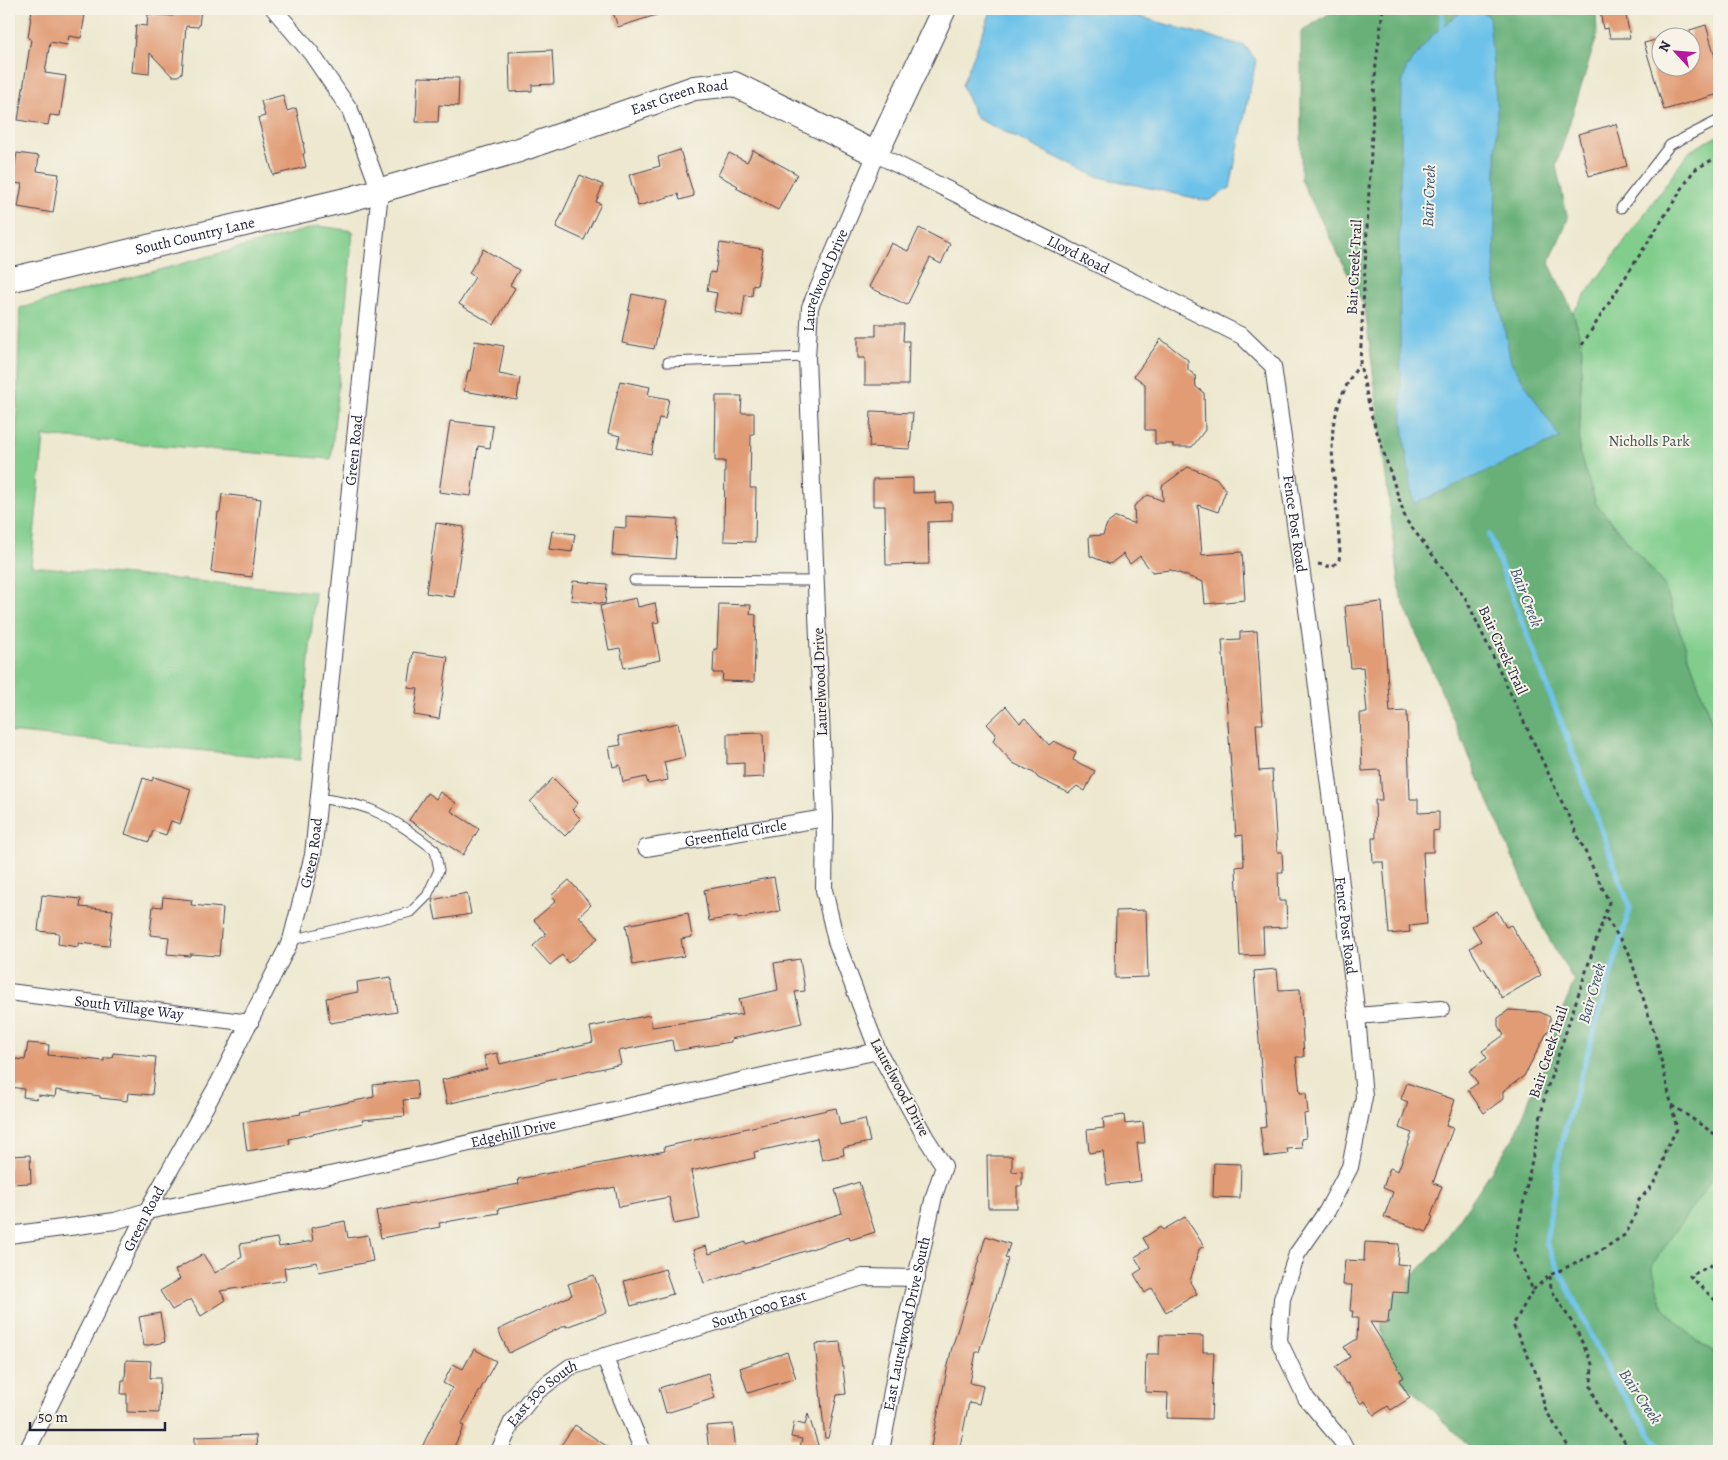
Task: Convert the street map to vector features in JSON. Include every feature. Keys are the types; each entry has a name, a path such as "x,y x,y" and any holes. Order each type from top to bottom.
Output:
{"street":[{"path":"274,9 311,52 350,110 380,191"},
{"path":"876,154 944,9"},
{"name":"East Green Road","path":"380,191 519,150 694,88 734,84 876,154"},
{"name":"Laurelwood Drive","path":"876,154 810,307 807,357 825,818 824,890 836,941 878,1051 926,1138 944,1166 934,1196"},
{"name":"Lloyd Road","path":"876,154 1242,336 1273,366"},
{"name":"South Country Lane","path":"9,280 380,191"},
{"name":"Green Road","path":"27,1451 147,1211 179,1156 250,1023 291,940 313,855 380,191"},
{"name":"Fence Post Road","path":"1273,366 1311,638 1357,1016 1364,1097 1350,1167 1327,1211 1297,1254 1282,1299 1279,1341 1306,1398 1341,1440 1347,1451"},
{"name":"Greenfield Circle","path":"646,848 825,818"},
{"name":"South Village Way","path":"9,992 250,1023"},
{"path":"1357,1016 1442,1009"},
{"name":"Edgehill Drive","path":"9,1235 115,1222 147,1211 308,1180 878,1051"},
{"name":"East Laurelwood Drive South","path":"881,1451 897,1364 934,1196"},
{"name":"South 1000 East","path":"604,1356 863,1277 917,1278"},
{"path":"604,1356 643,1451"},
{"name":"East 300 South","path":"499,1451 512,1422 536,1392 570,1367 604,1356"}],"lane":[{"path":"1621,208 1670,145 1719,120"},
{"path":"668,362 807,357"},
{"path":"634,580 816,581"},
{"path":"291,940 375,922 411,912 427,896 438,870 435,850 408,829 371,810 318,798"}],"path":[{"name":"Bair Creek Trail","path":"1383,9 1373,105 1360,364 1371,414 1406,520 1466,599 1609,902 1545,1095 1514,1250 1533,1290"},
{"path":"1582,345 1694,170 1719,156"},
{"path":"1316,564 1332,566 1339,560 1332,450 1333,425 1340,400 1349,380 1360,364"},
{"path":"1571,1451 1545,1408 1537,1376 1513,1325 1533,1290 1550,1275 1614,1243 1626,1234 1634,1218 1639,1200 1652,1186 1662,1167 1665,1151 1677,1129 1657,1042 1629,953 1604,916"},
{"path":"1672,1105 1719,1137"},
{"path":"1719,1261 1690,1276 1719,1304"},
{"path":"1550,1275 1551,1290 1576,1329 1592,1364 1591,1387 1600,1411 1619,1433 1630,1451"}],"green space":[{"path":"1336,9 1596,9 1597,36 1556,166 1568,219 1549,263 1573,312 1582,345 1579,452 1596,504 1664,585 1719,744 1719,1169 1652,1265 1663,1307 1694,1339 1719,1355 1719,1451 1473,1451 1387,1365 1379,1311 1440,1248 1516,1134 1574,981 1544,930 1401,598 1365,308 1301,180 1301,32"},
{"name":"Nicholls Park","path":"1719,135 1719,744 1664,585 1596,504 1579,452 1582,345 1573,312 1690,151"},
{"path":"319,226 353,231 331,459 44,436 31,566 315,592 300,760 9,732 9,465 16,447 20,308"},
{"path":"1719,1169 1719,1355 1694,1339 1663,1307 1651,1265"}],"water":[{"path":"992,9 1119,9 1133,15 1245,46 1256,60 1230,188 1208,201 1095,176 976,118 962,85"},
{"path":"1465,9 1476,9 1489,16 1497,112 1494,278 1511,362 1560,438 1414,504 1401,406 1399,241 1402,85 1406,69 1432,35"}],"building":[{"path":"32,9 86,9 81,38 69,36 67,45 50,42 45,73 66,76 60,116 50,115 48,125 18,120 31,39 28,38"},
{"path":"174,9 201,9 199,26 186,26 182,73 178,76 172,76 150,53 149,74 132,72 136,25 147,26 148,14 173,16"},
{"path":"612,9 666,9 666,12 618,27"},
{"path":"1600,9 1625,9 1630,38 1610,38 1608,28 1603,29"},
{"path":"1706,25 1719,71 1719,94 1664,110 1654,78 1700,78 1700,28 1696,28"},
{"path":"1650,42 1650,63 1644,43"},
{"path":"552,50 554,84 532,85 532,91 510,92 509,52"},
{"path":"418,77 459,78 458,106 439,105 438,122 416,122"},
{"path":"283,95 287,111 296,108 304,144 305,153 303,154 306,167 273,175 258,118 265,116 261,101"},
{"path":"1616,124 1627,166 1589,176 1578,134"},
{"path":"680,150 694,196 680,200 678,194 638,206 629,175 660,166 658,157"},
{"path":"753,150 797,174 778,210 736,188 738,186 718,175 729,153 747,162"},
{"path":"17,153 39,156 37,171 59,174 53,213 18,207 22,184 12,183"},
{"path":"580,175 603,185 596,202 601,204 584,240 556,227"},
{"path":"919,228 950,244 941,264 930,258 907,305 869,287 891,243 908,251"},
{"path":"720,243 763,249 757,286 753,285 752,296 745,295 742,316 714,311 717,293 707,291 710,272 715,273"},
{"path":"483,249 519,270 510,285 515,288 494,325 459,304 475,277 469,273"},
{"path":"632,294 666,301 654,349 622,343"},
{"path":"876,324 904,324 903,341 909,341 908,385 865,385 865,358 858,358 858,336 876,336"},
{"path":"1161,339 1188,360 1188,370 1195,375 1196,387 1204,393 1205,430 1192,447 1173,447 1173,444 1155,444 1155,430 1145,430 1145,384 1134,376"},
{"path":"475,341 504,346 499,374 520,378 517,400 464,391 468,371 470,371"},
{"path":"620,381 650,387 648,395 669,399 665,419 659,418 651,454 617,447 620,436 608,433"},
{"path":"716,396 742,396 741,413 754,413 754,434 751,434 750,488 756,488 755,542 724,541 725,461 715,461"},
{"path":"871,411 913,413 910,449 869,447"},
{"path":"450,421 493,426 490,448 478,446 471,496 439,492"},
{"path":"1188,467 1216,478 1226,490 1218,512 1198,505 1202,555 1242,552 1245,600 1205,604 1203,582 1171,570 1152,572 1140,556 1130,564 1123,554 1110,564 1090,556 1089,536 1103,535 1107,524 1116,517 1135,524 1134,506 1148,495 1163,501 1162,486"},
{"path":"913,478 913,493 935,492 935,503 952,502 952,521 928,522 929,564 886,565 885,506 873,506 873,479"},
{"path":"222,494 261,499 252,577 211,572"},
{"path":"626,516 678,519 675,559 612,555 614,527 626,528"},
{"path":"436,523 464,527 454,597 426,593"},
{"path":"552,531 575,534 572,552 549,549"},
{"path":"573,581 607,584 605,604 571,600"},
{"path":"636,598 638,607 655,603 659,622 653,623 660,660 624,668 620,648 609,650 600,606"},
{"path":"1382,602 1390,712 1407,711 1410,799 1418,799 1418,813 1439,812 1439,830 1433,831 1433,852 1423,852 1427,924 1409,926 1410,932 1389,934 1383,862 1373,862 1372,838 1376,838 1375,800 1382,800 1380,770 1362,771 1360,713 1367,713 1363,667 1351,668 1345,606"},
{"path":"719,604 751,605 750,614 756,615 754,682 722,681 723,673 713,673 714,649 717,649"},
{"path":"1257,631 1263,724 1256,724 1259,771 1272,770 1277,852 1282,852 1283,872 1278,872 1279,901 1286,901 1287,927 1263,928 1264,955 1240,956 1236,867 1244,866 1243,835 1236,836 1222,640 1240,639 1240,632"},
{"path":"413,652 448,657 439,719 414,715 418,689 408,688"},
{"path":"1006,706 1020,723 1025,718 1049,745 1054,741 1076,752 1073,760 1095,771 1085,791 1077,786 1069,793 1013,763 993,741 996,734 987,724"},
{"path":"678,723 685,757 664,762 668,780 648,784 646,777 623,782 620,765 613,767 609,747 621,745 619,736"},
{"path":"763,733 764,777 744,778 744,763 727,764 727,734"},
{"path":"154,777 191,789 180,824 171,821 166,835 153,831 149,842 125,834 143,778 152,781"},
{"path":"553,778 578,803 572,810 581,819 565,836 530,802"},
{"path":"440,792 456,803 451,811 479,829 463,855 409,820 427,793 436,799"},
{"path":"774,877 780,911 738,919 737,916 709,921 704,890"},
{"path":"569,880 591,905 579,916 598,938 568,963 562,955 550,965 533,946 546,934 534,920 556,901 551,896"},
{"path":"467,893 471,914 436,920 432,900"},
{"path":"42,895 81,899 80,907 113,910 109,946 78,943 78,947 58,944 59,933 38,931"},
{"path":"163,897 192,900 191,905 223,908 219,956 167,954 169,937 150,935 153,906 162,907"},
{"path":"1146,910 1148,977 1115,978 1116,911"},
{"path":"1497,911 1506,927 1511,925 1541,975 1502,998 1470,948 1481,941 1472,926"},
{"path":"688,913 692,937 681,939 684,956 633,965 626,925"},
{"path":"800,959 805,991 795,992 802,1023 731,1039 731,1042 674,1051 672,1040 618,1051 621,1064 447,1104 442,1080 487,1069 484,1056 497,1053 500,1064 593,1042 590,1027 650,1015 652,1027 743,1014 739,999 778,990 774,963"},
{"path":"1277,969 1279,990 1300,989 1304,1057 1296,1057 1300,1093 1306,1093 1308,1113 1304,1114 1306,1138 1301,1139 1302,1148 1287,1149 1288,1154 1264,1157 1260,1128 1266,1127 1254,971"},
{"path":"391,977 397,1012 330,1023 326,998 358,992 357,982"},
{"path":"1509,1010 1540,1012 1550,1017 1550,1027 1524,1076 1503,1091 1503,1099 1484,1113 1468,1090 1478,1083 1469,1071 1487,1058 1482,1051 1504,1035 1498,1026 1498,1018"},
{"path":"28,1043 49,1045 48,1055 104,1061 104,1058 112,1058 113,1053 156,1057 152,1095 128,1093 127,1101 56,1090 55,1097 38,1095 37,1099 23,1097 24,1089 11,1087 15,1059 25,1060"},
{"path":"416,1080 418,1099 403,1100 405,1116 362,1120 363,1123 289,1139 290,1144 247,1151 243,1123 301,1114 300,1112 374,1097 373,1085"},
{"path":"1407,1083 1455,1100 1446,1126 1453,1128 1433,1183 1442,1186 1427,1232 1384,1217 1393,1192 1383,1188 1390,1168 1398,1171 1412,1133 1399,1128 1408,1102 1401,1099"},
{"path":"836,1108 840,1125 865,1119 870,1142 843,1148 844,1155 822,1160 817,1138 754,1152 755,1158 691,1171 700,1219 674,1224 669,1197 619,1207 615,1187 498,1209 499,1213 439,1223 440,1227 381,1238 376,1211 519,1184 518,1179 665,1151 664,1147"},
{"path":"1124,1115 1125,1124 1143,1122 1145,1143 1137,1143 1141,1181 1107,1185 1103,1151 1089,1153 1087,1130 1104,1128 1103,1118"},
{"path":"30,1155 31,1183 9,1184 9,1156"},
{"path":"987,1156 1012,1156 1012,1172 1022,1171 1022,1186 1017,1186 1017,1208 988,1208"},
{"path":"1214,1163 1241,1164 1240,1198 1213,1197"},
{"path":"859,1182 875,1232 850,1240 849,1237 704,1283 693,1250 706,1246 709,1254 842,1213 835,1190"},
{"path":"1185,1217 1204,1246 1199,1249 1190,1282 1197,1294 1166,1312 1152,1288 1145,1293 1134,1274 1142,1269 1135,1257 1149,1248 1143,1238 1161,1227 1163,1230"},
{"path":"345,1221 348,1238 368,1235 373,1261 319,1272 317,1262 284,1268 286,1280 220,1291 226,1300 201,1316 191,1299 172,1310 160,1291 180,1279 175,1270 203,1254 215,1273 242,1257 240,1244 277,1238 279,1247 313,1241 311,1228"},
{"path":"986,1236 1010,1244 1005,1258 1008,1259 979,1352 976,1352 970,1383 983,1386 979,1404 969,1402 959,1451 930,1451 951,1351"},
{"path":"1365,1242 1399,1244 1397,1264 1410,1265 1408,1293 1393,1292 1388,1323 1370,1322 1404,1377 1399,1380 1410,1398 1391,1410 1388,1406 1374,1415 1365,1401 1361,1404 1335,1367 1350,1357 1344,1347 1357,1339 1358,1317 1352,1317 1353,1311 1350,1311 1352,1285 1343,1285 1345,1260 1364,1261"},
{"path":"665,1269 673,1294 631,1306 624,1281"},
{"path":"594,1275 607,1312 566,1327 566,1325 509,1353 498,1330 572,1295 568,1284"},
{"path":"160,1313 165,1342 144,1346 139,1317"},
{"path":"1160,1335 1203,1336 1203,1352 1214,1352 1211,1419 1167,1418 1168,1393 1145,1392 1146,1354 1159,1354"},
{"path":"840,1342 846,1394 837,1395 828,1438 825,1438 815,1344"},
{"path":"474,1349 496,1361 461,1425 464,1426 452,1451 420,1451 452,1388 443,1383 453,1364 463,1369"},
{"path":"787,1352 796,1378 748,1393 740,1368"},
{"path":"126,1360 151,1361 150,1378 160,1378 159,1413 127,1412 127,1394 121,1394 122,1380 125,1380"},
{"path":"708,1373 715,1398 666,1413 659,1388"},
{"path":"808,1414 820,1451 799,1451 802,1439 791,1437 794,1422 805,1425"},
{"path":"733,1424 736,1451 709,1451 706,1426"},
{"path":"575,1425 614,1451 557,1451"},
{"path":"256,1435 257,1451 195,1451 195,1437"}],"waterway":[{"name":"Bair Creek","path":"1442,9 1442,34"},
{"name":"Bair Creek","path":"1489,535 1630,908 1561,1144 1546,1243 1611,1376 1662,1451"}]}
